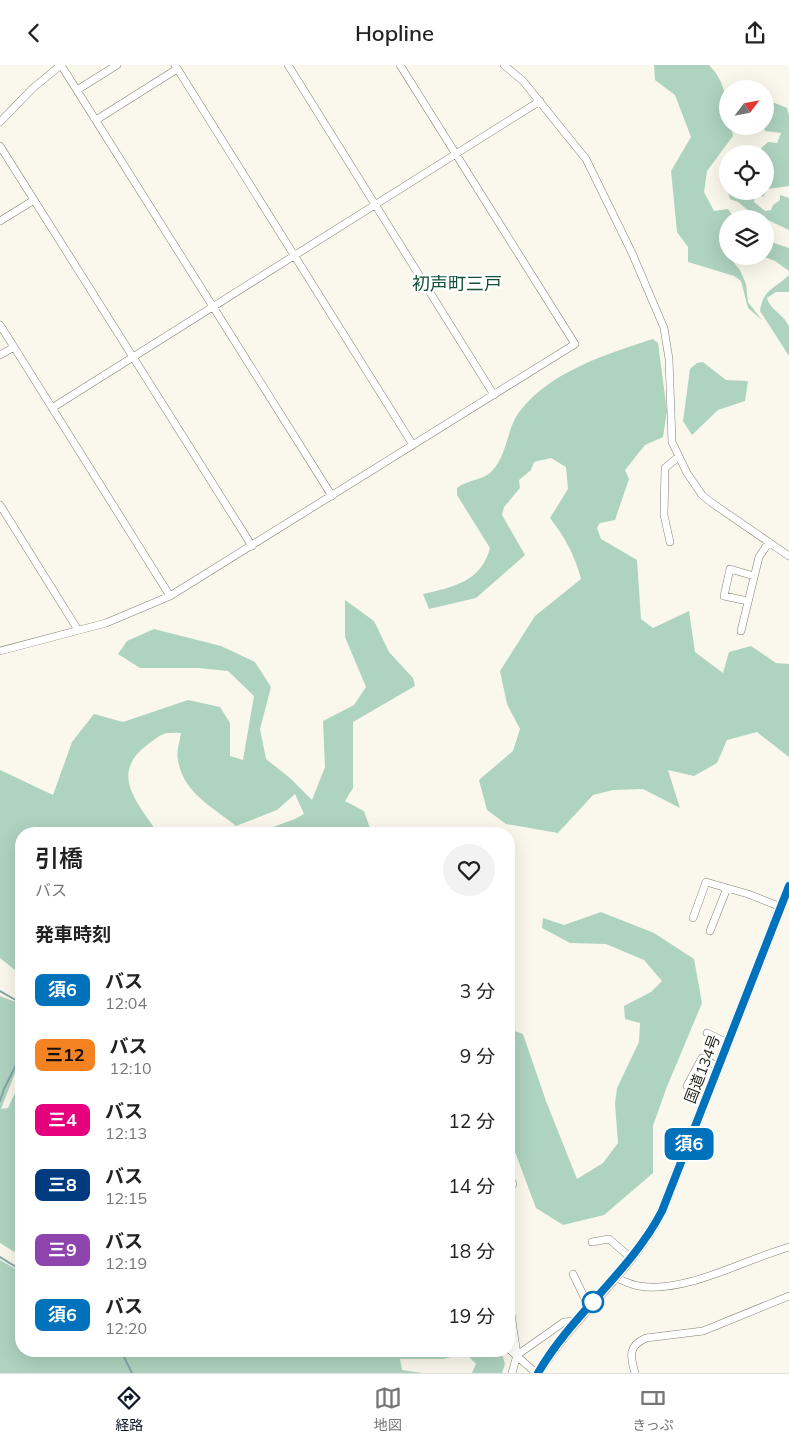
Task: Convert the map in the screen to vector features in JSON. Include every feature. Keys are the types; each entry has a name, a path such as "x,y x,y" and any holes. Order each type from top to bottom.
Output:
{"highway":[{"name":"国道134号","path":"537,1373 588,1307 647,1237 662,1211 789,886"}],"street":[{"path":"0,122 33,88 61,65 332,496"},
{"path":"77,90 117,65"},
{"path":"288,65 494,395"},
{"path":"0,651 136,612 170,596 575,344 400,65"},
{"path":"504,65 523,81 586,159 659,313 669,359 670,427 672,442 678,457 702,495 789,556"},
{"path":"96,120 176,67 414,445"},
{"path":"52,407 540,101"},
{"path":"0,146 252,546"},
{"path":"0,221 34,200"},
{"path":"0,325 170,596"},
{"path":"0,355 14,347"},
{"path":"670,541 664,515 665,468 678,457"},
{"path":"0,505 78,630"},
{"path":"741,631 759,557 769,542"},
{"path":"748,601 724,596 730,569 754,576"},
{"path":"693,918 706,882 781,907"},
{"path":"710,931 727,888"},
{"path":"708,1033 728,1043"},
{"path":"687,1086 702,1059 719,1067"},
{"path":"592,1242 609,1239 630,1257"},
{"path":"614,1277 638,1286 654,1288 704,1277 789,1247"},
{"path":"573,1274 588,1307"},
{"path":"635,1373 630,1356 631,1349 639,1341 646,1338 703,1331 789,1296"},
{"path":"506,1373 516,1357 564,1322 577,1321"},
{"path":"512,1373 516,1357 515,1349"},
{"path":"516,1357 537,1373"}],"green space":[{"path":"654,65 709,65 719,78 719,135 733,136 726,145 719,145 719,155 707,171 704,192 714,211 719,210 719,265 736,265 740,270 746,284 748,302 762,320 748,308 741,281 734,276 688,262 688,247 677,232 671,171 691,137 675,95 655,80"},
{"path":"774,103 787,108 789,116 789,186 774,188 774,145 765,145 768,142 777,143 781,133 774,132"},
{"path":"780,195 789,198 789,230 774,223 774,210 771,210 773,205 780,200"},
{"path":"733,200 754,200 754,202 764,210 748,210"},
{"path":"774,243 789,248 789,271 775,261"},
{"path":"789,275 789,292 776,292 767,298 771,306 789,327 789,356 760,311 764,298 770,290"},
{"path":"653,339 658,343 667,411 663,437 645,445 625,470 629,479 615,520 600,523 597,528 601,539 637,560 641,619 653,628 689,611 695,652 723,673 729,652 751,646 776,663 789,664 789,757 757,732 727,740 717,763 694,776 668,770 680,808 643,789 613,790 593,795 558,833 506,824 487,810 479,780 513,751 520,729 507,704 500,671 535,616 581,579 569,547 550,518 568,489 566,467 551,458 534,462 531,470 519,480 520,488 504,507 502,515 525,555 476,598 429,609 423,594 445,589 473,576 486,559 490,548 457,495 457,488 465,483 488,475 497,465 515,418 520,411 547,385 564,375 599,358"},
{"path":"703,362 726,380 748,381 745,401 718,410 692,435 683,421 690,369 697,363"},
{"path":"345,600 374,621 389,652 413,678 415,686 353,722 353,788 345,801 364,811 370,827 273,827 304,814 295,794 277,810 236,826 200,798 186,782 181,772 178,757 181,733 162,735 135,756 128,778 136,800 153,827 15,827 15,970 0,958 0,770 53,795 72,742 94,714 123,722 188,700 220,707 230,723 230,756 243,760 254,696 228,671 198,668 140,668 118,654 127,641 154,629 221,646 255,662 271,687 260,729 266,759 290,778 312,800 325,767 323,721 354,705 366,687 345,637"},
{"path":"601,912 654,933 694,959 702,1003 666,1089 653,1126 653,1173 604,1215 563,1225 536,1208 515,1152 515,1031 523,1034 546,1101 577,1179 603,1163 618,1143 615,1104 617,1088 639,1042 640,1023 625,1019 624,1006 651,992 662,981 644,960 606,944 570,943 542,928 543,918 564,925"},
{"path":"0,996 15,1002 15,1073 1,1109 8,1108 15,1093 15,1252 0,1243"},
{"path":"0,1260 15,1269 15,1357 452,1357 443,1359 400,1359 402,1370 422,1373 0,1373"},
{"path":"469,1357 503,1357 505,1364 502,1373 472,1373 476,1364"}],"waterway":[{"path":"0,991 15,1000"},
{"path":"0,1101 15,1067"},
{"path":"0,1257 15,1266"},
{"path":"124,1357 132,1373"}],"bus line":[{"name":"須6","path":"538,1373 588,1307 655,1225 789,886"}],"district":[{"name":"初声町三戸","path":"457,283"}]}
